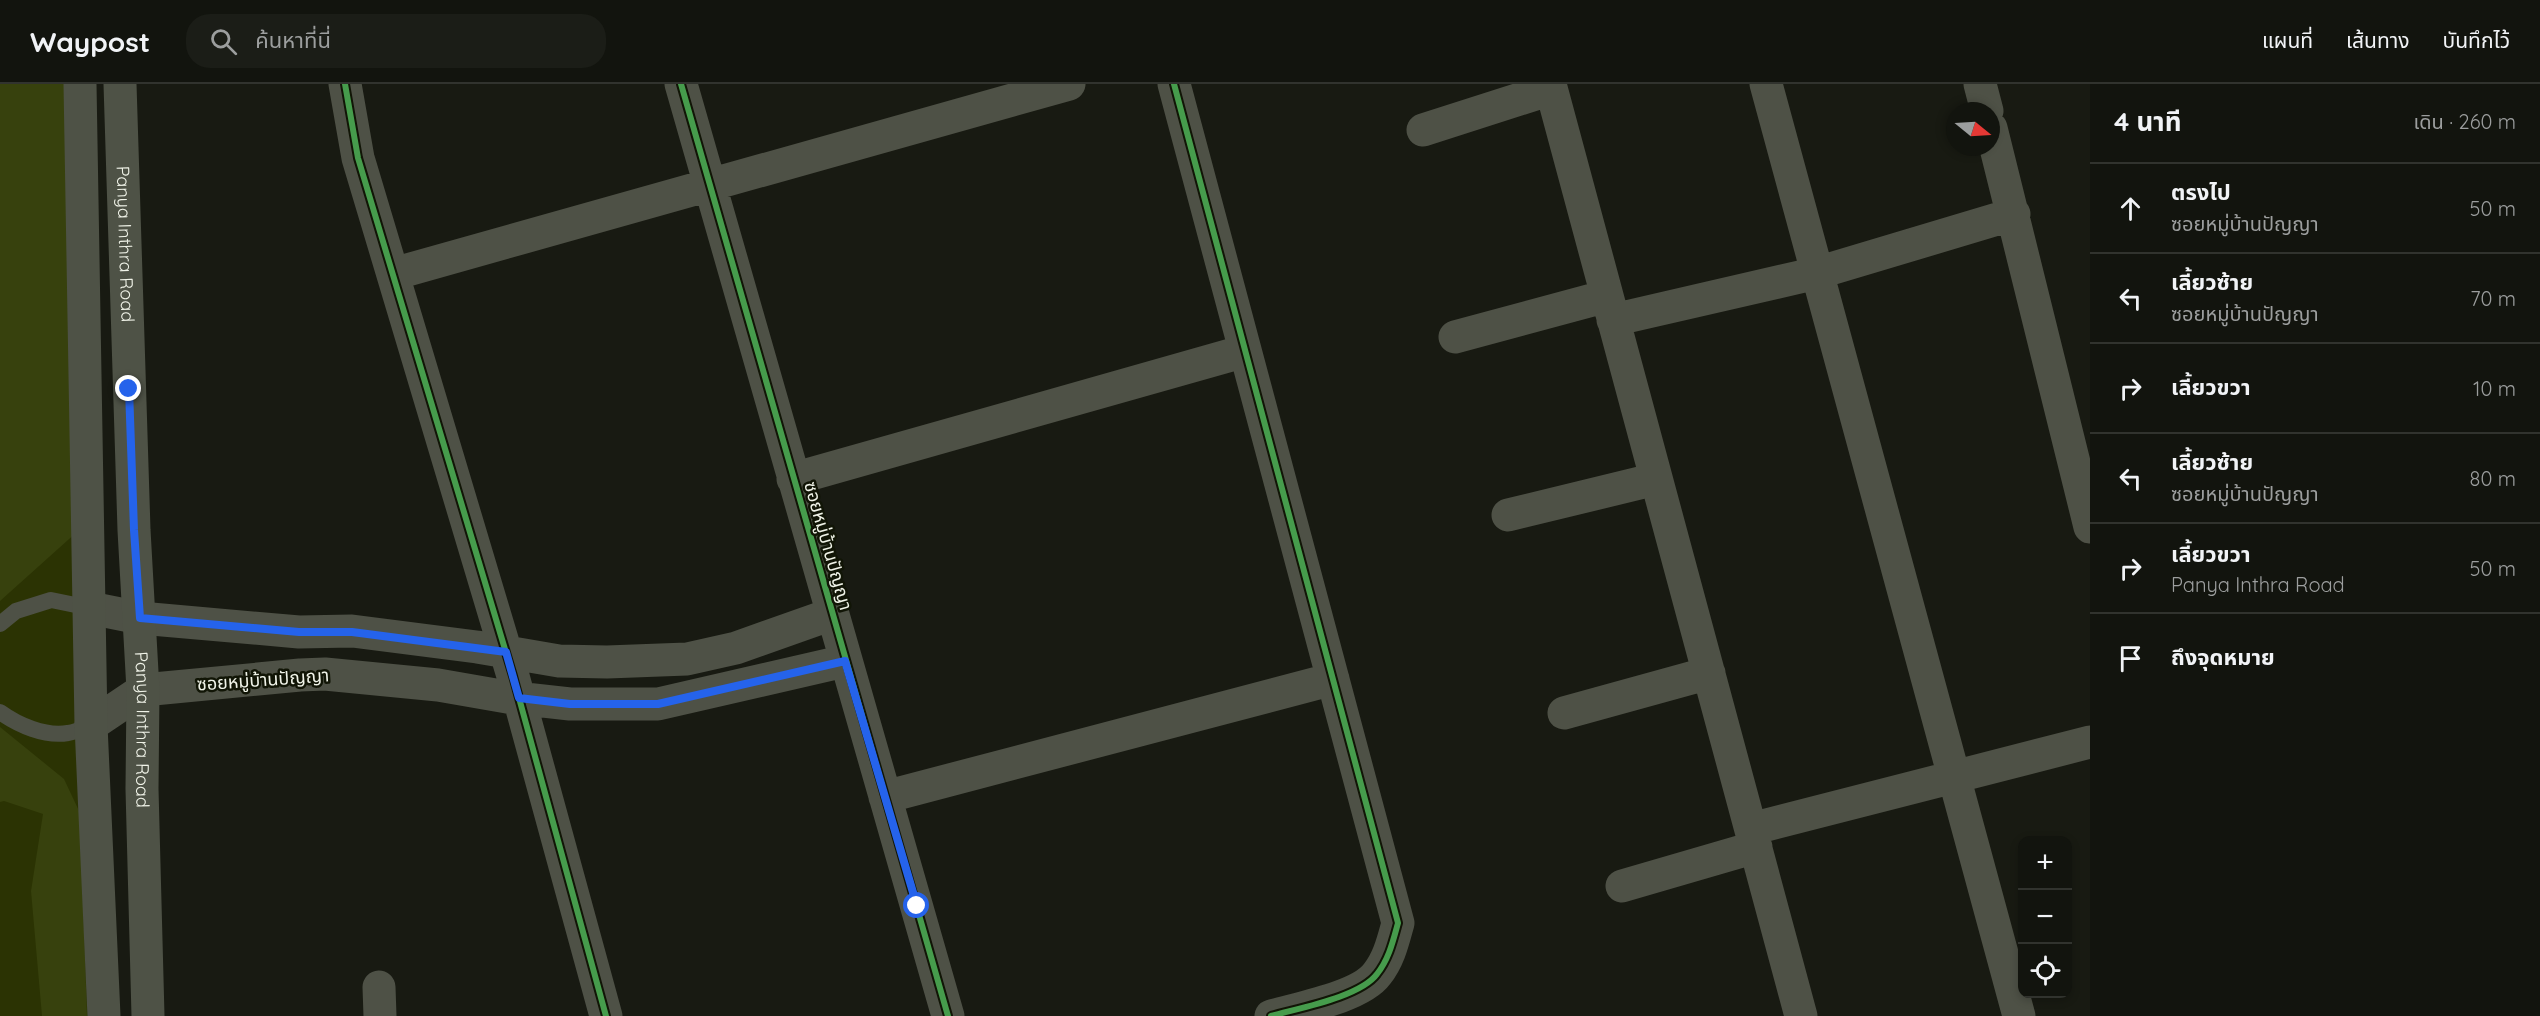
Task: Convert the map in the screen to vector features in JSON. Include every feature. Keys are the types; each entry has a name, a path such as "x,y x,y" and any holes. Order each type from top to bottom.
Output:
{"main road":[{"path":"80,84 91,725 104,1016"},
{"name":"Panya Inthra Road","path":"120,84 133,518 143,690 142,789 148,1016"}],"street":[{"path":"345,84 358,158 506,652 606,1016"},
{"name":"ซอยหมู่บ้านปัญญา","path":"681,84 948,1016"},
{"path":"393,274 1069,84"},
{"path":"1174,84 1398,923 1391,950 1376,976 1346,995 1281,1015"},
{"path":"1766,84 2019,1016"},
{"path":"1980,84 1985,102"},
{"path":"1423,130 1550,86 1801,1016"},
{"path":"1998,156 2090,527"},
{"path":"1455,337 1817,273 2014,214"},
{"path":"793,479 1245,351"},
{"path":"1508,514 1656,479"},
{"name":"ซอยหมู่บ้านปัญญา","path":"90,608 140,618 299,632 352,632 560,661 607,662 687,659 736,648 832,614"},
{"name":"ซอยหมู่บ้านปัญญา","path":"143,690 325,674 438,685 570,704 658,704 845,661"},
{"path":"1564,713 1709,673"},
{"path":"885,797 1333,679"},
{"path":"91,725 143,690"},
{"path":"1622,886 1753,838 1954,776 2090,742"}],"lane":[{"path":"0,624 16,611 51,600 90,608"},
{"path":"0,712 17,724 46,732 68,734 91,725"}],"green space":[{"path":"0,84 65,84 97,1016 0,1016"},
{"path":"0,84 65,84 78,531 0,601"},
{"path":"0,727 64,779 80,813 87,1016 42,1016 31,891 43,814 4,801 0,802"}],"cycle path":[{"path":"345,84 358,158 513,676 606,1016"},
{"path":"681,84 948,1016"},
{"path":"1174,84 1398,923 1385,962 1369,982 1328,1001 1271,1016"}],"route":[{"path":"129,389 140,618 299,632 352,632 506,652 519,698 570,704 658,704 845,661 917,906"}]}
